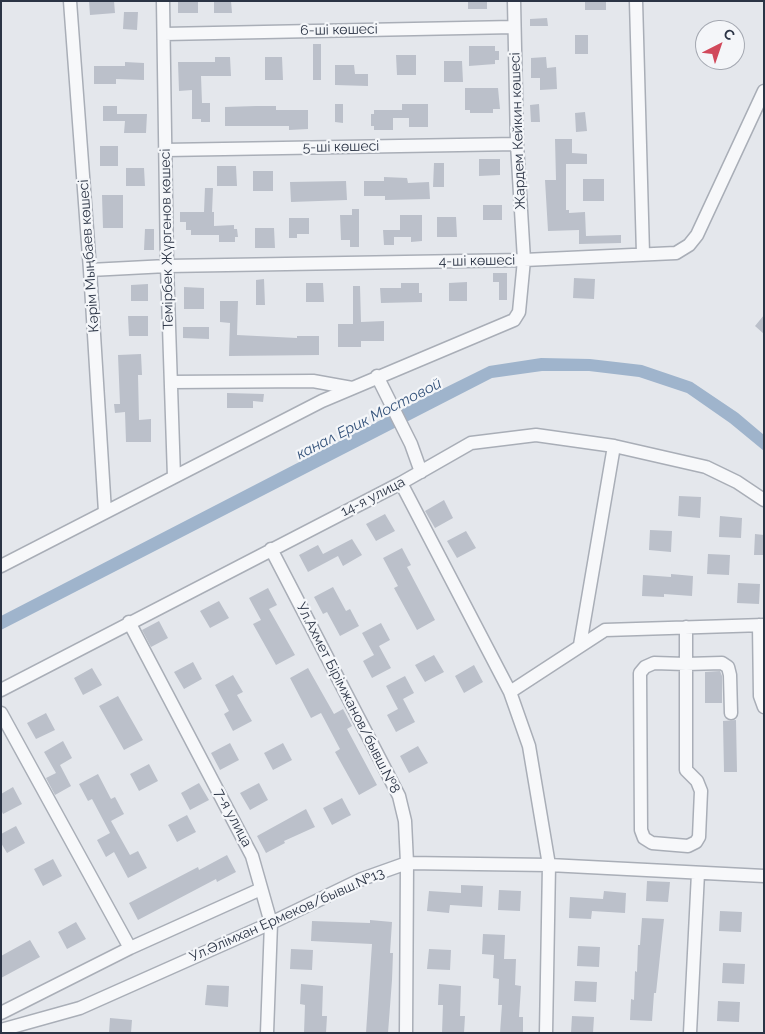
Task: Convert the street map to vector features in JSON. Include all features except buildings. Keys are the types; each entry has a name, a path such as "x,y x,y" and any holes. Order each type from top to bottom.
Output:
{"street":[{"name":"Кәрім Мыңбаев көшесі","path":"70,1 90,270 105,512"},
{"name":"Темірбек Жүргенов көшесі","path":"163,1 167,266 174,477"},
{"name":"Жардем Кейкин көшесі","path":"377,376 514,320 519,312 524,260 517,144 514,1"},
{"path":"636,1 643,254"},
{"name":"6-ші көшесі","path":"164,34 514,27"},
{"name":"4-ші көшесі","path":"90,270 167,266 524,260 676,253 689,245 697,236 764,91"},
{"name":"5-ші көшесі","path":"165,150 517,144"},
{"path":"1,566 322,401 377,376 411,444 421,472"},
{"path":"171,382 314,381 352,388"},
{"path":"314,381 322,401"},
{"name":"14-я улица","path":"1,690 129,622 401,483 471,443 536,434 614,446 706,467 738,482 764,500"},
{"path":"580,645 614,446"},
{"path":"401,483 510,692 529,746 549,865 546,1033"},
{"name":"Ул.Ахмет Бірімжанов/бывш.№8","path":"271,549 400,796 405,821 407,863 406,1033"},
{"name":"7-я улица","path":"129,622 252,856 271,922 267,1033"},
{"path":"510,692 605,630 761,625 760,696 764,707"},
{"path":"686,627 686,664 686,770 697,781 700,791 699,837 696,842 688,846 652,843 644,838 641,830 640,673 645,667 654,663 686,664 722,663 728,668 730,675 731,713"},
{"path":"1,713 130,948"},
{"name":"Ул.Әлімхан Ермеков/бывш.№13","path":"1,1030 80,1008 362,879 407,863 549,865 764,876"},
{"path":"690,1033 698,873"},
{"path":"1,1013 130,948 261,889"}],"water":[{"name":"канал Ерик Мостовой","path":"541,358 590,359 642,365 692,382 738,413 764,435 764,451 730,423 687,393 639,377 589,371 542,371 492,378 1,630 1,616 400,410 489,366"}]}
